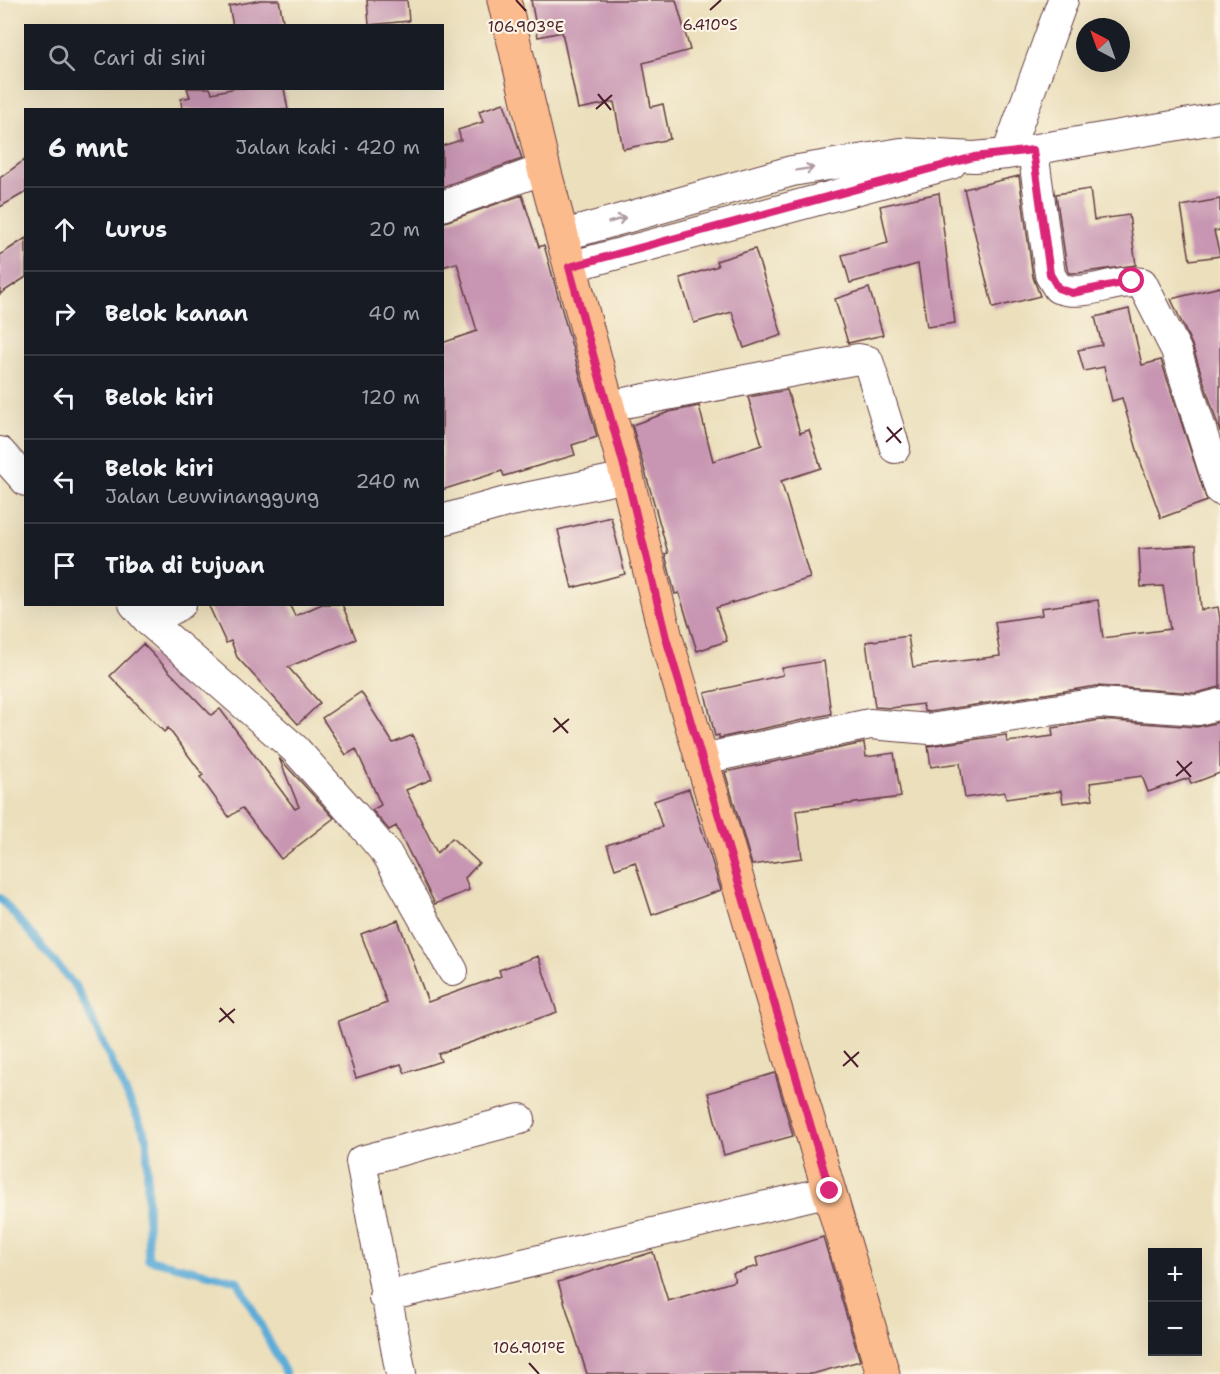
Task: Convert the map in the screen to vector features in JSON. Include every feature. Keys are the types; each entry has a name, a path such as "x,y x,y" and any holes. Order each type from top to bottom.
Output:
{"main road":[{"path":"504,0 561,236 627,477 666,638 883,1374"}],"street":[{"path":"1063,0 1020,152 1050,274 1058,288 1072,293 1132,281 1142,282 1176,350 1220,490"},
{"path":"569,267 974,157 1020,152 1220,118"},
{"path":"561,236 792,171 901,153 974,157"},
{"path":"444,205 544,169"},
{"path":"608,406 858,359 868,361 895,448"},
{"path":"0,452 24,480"},
{"path":"444,519 506,502 627,477"},
{"path":"142,613 172,606"},
{"path":"142,613 296,749 354,815 387,854 453,971"},
{"path":"702,759 870,724 930,729 1099,703 1198,710 1220,704"},
{"path":"400,1374 384,1297 361,1161 520,1119"},
{"path":"384,1297 830,1191"}],"building":[{"path":"261,0 279,0 284,24 233,24 229,6"},
{"path":"367,0 407,0 409,21 369,24"},
{"path":"531,0 676,0 690,50 643,63 651,107 663,104 670,139 623,149 614,102 578,109 562,32 538,37"},
{"path":"188,90 211,90 212,93 226,90 284,90 288,108 182,108 181,99 190,97"},
{"path":"504,103 522,159 444,186 444,145 461,140 458,130 483,122 479,111"},
{"path":"24,160 24,193 0,207 0,178"},
{"path":"1019,176 1033,277 1040,296 993,308 964,189"},
{"path":"1090,189 1094,220 1129,215 1136,265 1069,273 1056,194"},
{"path":"939,193 955,323 927,327 918,264 850,283 842,255 888,243 880,206"},
{"path":"522,195 539,247 544,245 597,437 572,445 575,455 504,476 502,471 444,489 444,342 477,331 457,263 444,266 444,222"},
{"path":"1220,199 1220,230 1214,231 1220,256 1190,260 1181,206"},
{"path":"24,239 24,278 0,294 0,255"},
{"path":"755,249 782,335 744,348 732,312 694,323 680,278 718,266 716,261"},
{"path":"1220,287 1220,432 1192,345 1171,299"},
{"path":"869,288 883,335 848,343 835,299"},
{"path":"1129,309 1142,365 1161,360 1207,501 1161,518 1140,460 1122,398 1112,401 1104,367 1084,371 1078,350 1102,345 1095,317"},
{"path":"787,390 800,433 809,430 821,468 781,481 810,578 716,608 727,641 697,651 679,593 675,594 665,554 668,553 632,425 669,412 699,406 713,461 762,445 748,397"},
{"path":"611,517 625,574 572,588 558,530"},
{"path":"1196,545 1201,610 1218,607 1220,687 1196,693 1097,686 929,712 924,711 923,704 891,708 875,707 866,642 908,636 913,667 1000,656 995,622 1042,615 1041,608 1098,600 1103,638 1170,629 1163,586 1141,587 1139,549"},
{"path":"209,606 290,606 295,616 318,606 343,606 356,639 288,667 320,703 298,724 237,657 231,641 226,643"},
{"path":"143,644 211,715 220,709 295,809 299,807 279,758 334,818 281,859 242,808 229,817 200,777 203,775 168,728 164,732 110,676"},
{"path":"824,661 831,714 719,738 719,735 715,736 705,693 783,675 782,668"},
{"path":"361,692 393,743 413,735 432,779 406,790 437,853 452,838 479,863 465,878 469,890 435,904 396,826 389,830 372,810 381,805 356,749 346,755 322,718"},
{"path":"1100,720 1197,727 1220,722 1220,773 1191,784 1189,778 1148,792 1142,776 1090,783 1093,799 1063,803 1061,791 1006,799 1005,792 965,798 960,763 931,767 928,746 1006,735 1007,742 1053,736 1052,728"},
{"path":"864,743 866,757 894,753 901,797 796,811 802,858 752,865 725,772"},
{"path":"689,789 721,890 652,915 635,862 615,869 607,845 662,827 654,801"},
{"path":"398,920 428,1002 501,976 499,970 538,956 557,1012 438,1054 441,1061 405,1073 401,1064 356,1078 338,1021 387,1003 361,934"},
{"path":"775,1073 793,1136 724,1155 708,1093"},
{"path":"823,1237 860,1361 812,1374 587,1374 558,1282 653,1252 668,1301 735,1281 733,1273 758,1266 756,1258"}],"waterway":[{"path":"0,898 77,988 147,1138 148,1259 238,1281 286,1374"}],"route":[{"path":"830,1191 666,638 627,477 569,267 974,157 1033,150 1041,194 1050,274 1058,288 1072,293 1132,281"}]}
